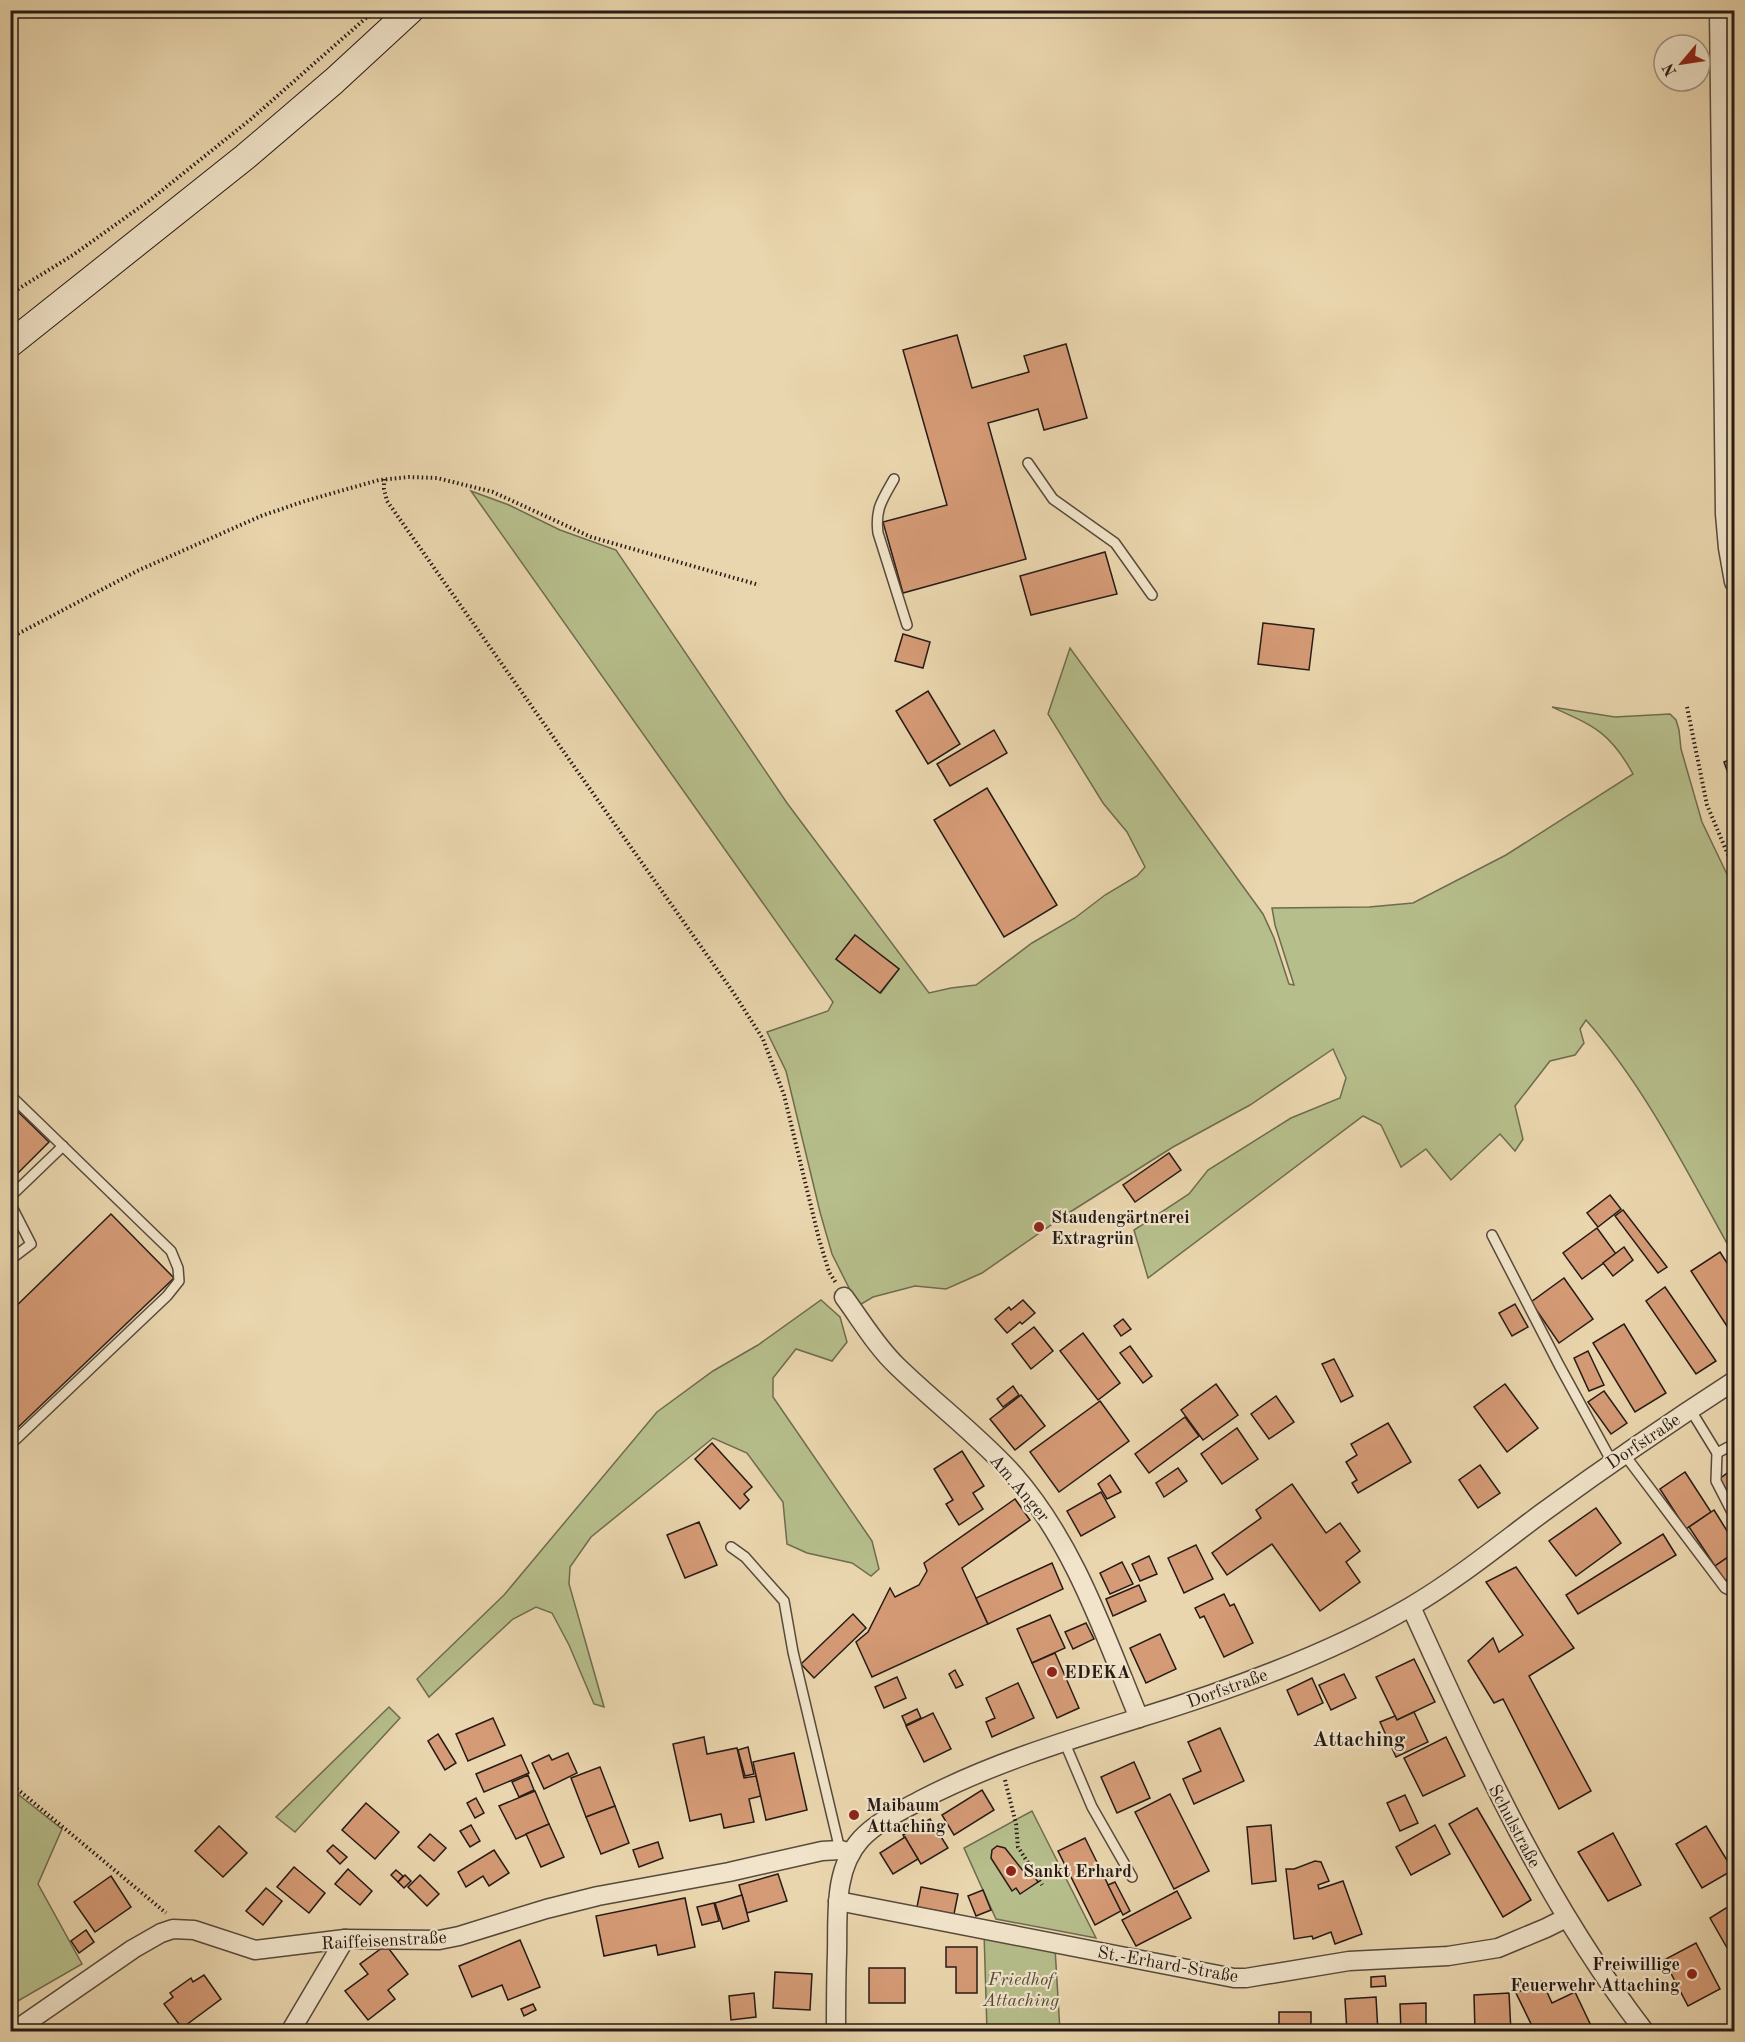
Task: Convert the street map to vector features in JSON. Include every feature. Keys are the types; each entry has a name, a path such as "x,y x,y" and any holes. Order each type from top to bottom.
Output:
{"main road":[{"path":"10,344 246,157 411,10"}],"street":[{"path":"1719,10 1725,514 1734,582"},
{"name":"Am Anger","path":"844,1297 882,1350 1008,1469 1047,1518 1079,1575 1139,1718"},
{"name":"Dorfstraße","path":"836,2031 838,1901 845,1851 884,1819 943,1789 1001,1765 1064,1741 1198,1699 1306,1658 1411,1606 1468,1568 1618,1458 1734,1381"},
{"name":"Schulstraße","path":"1411,1606 1488,1774 1566,1917 1645,2031"},
{"name":"Raiffeisenstraße","path":"13,2031 133,1949 160,1933 173,1929 185,1929 255,1950 345,1939 449,1938 570,1902 729,1872 822,1851 845,1851"},
{"name":"St.-Erhard-Straße","path":"838,1901 1234,1978 1349,1961 1448,1956 1498,1948 1566,1917"},
{"path":"290,2031 345,1939"}],"lane":[{"path":"1028,463 1053,499 1115,543 1152,595"},
{"path":"894,479 879,504 876,518 878,533 907,625"},
{"path":"10,1095 171,1251 178,1268 179,1281 167,1296 10,1445"},
{"path":"10,1197 63,1146"},
{"path":"10,1203 31,1244 10,1260"},
{"path":"1492,1235 1559,1365 1618,1458 1725,1588 1734,1590"},
{"path":"1690,1409 1717,1453 1716,1481 1734,1516"},
{"path":"1717,1453 1734,1444"},
{"path":"731,1547 746,1557 784,1601 793,1652 845,1851"},
{"path":"1064,1741 1092,1807 1132,1877"}],"path":[{"path":"10,294 73,255 150,200 258,112 375,10"},
{"path":"10,638 137,571 251,521 306,501 384,479 409,477 437,478 493,492 591,537 759,585"},
{"path":"384,479 387,501 733,992 763,1039 784,1095 829,1272 844,1297"},
{"path":"1687,707 1707,805 1734,869"},
{"path":"1001,1765 1016,1824 1018,1847 1042,1885"},
{"path":"10,1783 185,1929"}],"green space":[{"path":"471,491 509,505 560,530 616,550 787,803 929,993 976,985 1032,943 1075,918 1105,895 1137,876 1145,867 1127,832 1103,803 1048,714 1070,648 1263,914 1274,938 1289,984 1294,985 1272,908 1369,907 1413,903 1506,855 1633,774 1617,748 1600,732 1552,707 1615,717 1670,714 1676,720 1679,730 1681,749 1702,822 1734,889 1734,1256 1648,1104 1629,1075 1586,1020 1580,1029 1584,1043 1575,1055 1550,1061 1515,1106 1523,1139 1515,1151 1500,1134 1451,1180 1426,1149 1401,1167 1381,1125 1363,1116 1148,1278 1134,1230 1189,1194 1208,1170 1291,1118 1340,1098 1346,1078 1333,1049 1250,1105 1173,1147 1067,1214 982,1273 946,1289 915,1286 873,1297 858,1306 832,1254 786,1071 767,1032 828,1011 833,1002","holes":["855,935 899,969 881,993 836,959"]},
{"path":"821,1300 840,1317 847,1342 832,1361 796,1349 773,1378 773,1397 872,1541 879,1569 871,1576 852,1563 807,1553 787,1544 783,1502 747,1453 713,1438 591,1537 570,1567 569,1584 604,1707 594,1704 569,1645 552,1613 536,1607 513,1619 429,1697 417,1679 504,1595 657,1412 713,1371 758,1345"},
{"path":"389,1707 400,1718 295,1832 276,1817"},
{"path":"10,1788 62,1829 38,1884 82,1964 11,2005"},
{"name":"Friedhof Attaching","path":"1032,1811 1096,1938 996,1919 964,1848"},
{"name":"Friedhof Attaching","path":"984,1932 1055,1948 1060,2031 987,2031"}],"building":[{"path":"957,335 972,388 1029,372 1024,356 1066,344 1087,418 1044,430 1038,409 988,423 1026,559 903,593 883,522 947,505 903,350"},
{"path":"1105,552 1117,594 1031,615 1020,576"},
{"path":"1263,623 1314,629 1309,670 1258,664"},
{"path":"903,634 930,642 923,668 895,661"},
{"path":"928,691 960,744 928,764 896,711"},
{"path":"994,730 1007,753 950,786 937,764"},
{"path":"1734,758 1734,790 1724,762"},
{"path":"987,788 1057,905 1004,937 934,820"},
{"path":"855,935 899,969 880,993 836,959"},
{"path":"10,1104 49,1142 10,1181"},
{"path":"1169,1153 1181,1170 1135,1202 1123,1185"},
{"path":"1610,1195 1621,1209 1598,1227 1587,1213"},
{"path":"1623,1210 1667,1267 1658,1273 1615,1216"},
{"path":"111,1214 174,1278 10,1435 10,1312"},
{"path":"1597,1228 1616,1254 1582,1279 1563,1253"},
{"path":"1624,1247 1633,1260 1613,1276 1603,1263"},
{"path":"1720,1252 1734,1274 1734,1337 1691,1271"},
{"path":"1564,1278 1593,1319 1559,1343 1531,1302"},
{"path":"1665,1287 1716,1361 1696,1374 1646,1301"},
{"path":"1023,1300 1035,1313 1007,1333 995,1319 1009,1307 1011,1310"},
{"path":"1515,1304 1528,1327 1512,1336 1499,1313"},
{"path":"1123,1319 1131,1329 1121,1336 1114,1326"},
{"path":"1624,1324 1666,1393 1635,1412 1593,1343"},
{"path":"1034,1327 1053,1351 1031,1369 1012,1344"},
{"path":"1083,1333 1120,1383 1098,1400 1060,1351"},
{"path":"1130,1346 1152,1376 1143,1383 1120,1353"},
{"path":"1588,1351 1604,1385 1589,1391 1574,1358"},
{"path":"1334,1359 1353,1396 1341,1402 1322,1364"},
{"path":"1216,1384 1238,1415 1203,1440 1181,1410"},
{"path":"1505,1384 1538,1428 1507,1452 1474,1407"},
{"path":"1013,1386 1019,1395 1003,1407 997,1399"},
{"path":"1604,1391 1627,1423 1611,1434 1588,1402"},
{"path":"1021,1395 1045,1426 1015,1450 990,1419"},
{"path":"1276,1396 1294,1422 1269,1439 1251,1414"},
{"path":"1100,1401 1129,1441 1059,1492 1030,1452"},
{"path":"1185,1417 1199,1436 1149,1473 1135,1454"},
{"path":"1388,1423 1411,1462 1358,1493 1352,1483 1357,1480 1346,1462 1357,1455 1351,1444"},
{"path":"1237,1428 1258,1459 1222,1484 1201,1454"},
{"path":"712,1443 752,1487 744,1494 749,1500 740,1509 695,1459"},
{"path":"962,1451 984,1486 973,1493 983,1509 959,1525 946,1504 953,1500 934,1469"},
{"path":"1480,1465 1500,1493 1478,1508 1459,1480"},
{"path":"1178,1468 1187,1481 1164,1497 1156,1483"},
{"path":"1734,1468 1734,1504 1718,1480"},
{"path":"1685,1472 1711,1512 1686,1529 1660,1489"},
{"path":"1110,1475 1121,1492 1107,1499 1098,1484"},
{"path":"1292,1484 1326,1533 1340,1523 1360,1551 1346,1562 1360,1582 1320,1611 1272,1544 1227,1575 1212,1553 1261,1518 1256,1510"},
{"path":"1101,1492 1115,1517 1081,1536 1067,1511"},
{"path":"1015,1499 1030,1520 962,1568 988,1624 872,1677 856,1642 868,1632 890,1588 895,1597 919,1585 927,1571 924,1563"},
{"path":"1596,1508 1621,1543 1576,1576 1549,1541"},
{"path":"1714,1510 1734,1542 1734,1553 1715,1566 1689,1527"},
{"path":"699,1522 717,1565 685,1578 667,1535"},
{"path":"1663,1534 1676,1555 1578,1614 1566,1595"},
{"path":"1196,1545 1213,1579 1184,1593 1168,1558"},
{"path":"1734,1553 1734,1575 1725,1581 1715,1566"},
{"path":"1149,1556 1157,1574 1140,1581 1132,1564"},
{"path":"1122,1562 1133,1584 1110,1594 1100,1573"},
{"path":"1052,1563 1063,1589 988,1624 976,1598"},
{"path":"1516,1567 1574,1648 1529,1676 1591,1791 1559,1809 1503,1699 1494,1703 1468,1661 1493,1638 1499,1652 1523,1635 1486,1582"},
{"path":"1139,1585 1146,1601 1113,1616 1106,1599"},
{"path":"1224,1594 1230,1606 1234,1604 1253,1643 1224,1657 1204,1616 1200,1618 1195,1608"},
{"path":"853,1614 866,1628 814,1678 801,1664"},
{"path":"1050,1615 1065,1648 1032,1663 1017,1629"},
{"path":"1086,1623 1094,1639 1073,1649 1065,1632"},
{"path":"1160,1634 1176,1669 1146,1683 1130,1648"},
{"path":"1055,1653 1079,1708 1057,1718 1032,1663"},
{"path":"1414,1659 1435,1702 1397,1720 1376,1677"},
{"path":"955,1670 963,1685 956,1688 949,1674"},
{"path":"1344,1674 1356,1698 1331,1710 1319,1685"},
{"path":"897,1677 906,1698 884,1708 875,1687"},
{"path":"1312,1678 1323,1703 1298,1715 1287,1690"},
{"path":"1018,1683 1034,1718 992,1737 986,1722 995,1718 986,1698"},
{"path":"917,1709 921,1718 906,1725 902,1716"},
{"path":"1414,1712 1428,1742 1396,1757 1380,1722 1395,1716 1397,1720"},
{"path":"933,1713 951,1749 924,1762 906,1726"},
{"path":"493,1718 505,1745 468,1761 456,1734"},
{"path":"1220,1728 1244,1781 1194,1804 1183,1779 1201,1771 1188,1742"},
{"path":"438,1734 456,1763 445,1770 428,1741"},
{"path":"704,1737 707,1754 737,1748 744,1778 756,1776 761,1796 749,1799 754,1822 724,1828 721,1814 690,1821 673,1744"},
{"path":"1446,1737 1465,1776 1423,1796 1404,1758"},
{"path":"748,1747 754,1774 745,1776 738,1750"},
{"path":"568,1753 577,1773 544,1789 532,1763 549,1755 552,1760"},
{"path":"794,1753 807,1810 766,1820 753,1762"},
{"path":"521,1755 529,1773 484,1792 476,1774"},
{"path":"1134,1762 1150,1798 1117,1813 1101,1777"},
{"path":"600,1767 615,1806 586,1817 571,1778"},
{"path":"528,1775 534,1790 519,1797 512,1782"},
{"path":"982,1790 994,1810 954,1835 942,1815"},
{"path":"535,1791 549,1824 516,1839 499,1806"},
{"path":"1170,1794 1209,1871 1174,1889 1135,1812"},
{"path":"1405,1795 1418,1823 1400,1831 1387,1803"},
{"path":"476,1798 484,1813 475,1818 467,1803"},
{"path":"366,1803 399,1832 375,1859 342,1830"},
{"path":"615,1806 629,1843 601,1854 586,1817"},
{"path":"1477,1808 1531,1900 1503,1917 1449,1824"},
{"path":"930,1819 948,1848 921,1864 903,1835"},
{"path":"549,1824 564,1857 541,1867 526,1834"},
{"path":"471,1825 480,1841 470,1847 460,1831"},
{"path":"1271,1825 1276,1881 1252,1884 1247,1827"},
{"path":"1435,1825 1450,1854 1411,1875 1396,1847"},
{"path":"219,1826 247,1853 223,1877 195,1851"},
{"path":"1706,1826 1733,1870 1702,1888 1676,1844"},
{"path":"1613,1833 1641,1885 1608,1901 1578,1852"},
{"path":"430,1834 446,1848 434,1861 418,1847"},
{"path":"905,1837 918,1859 893,1874 880,1853"},
{"path":"1085,1838 1121,1911 1095,1925 1058,1851"},
{"path":"658,1842 663,1858 639,1867 633,1850"},
{"path":"333,1845 347,1857 340,1864 327,1851"},
{"name":"Sankt Erhard","path":"997,1846 1005,1848 1028,1877 1033,1874 1038,1882 1020,1894 1016,1888 1012,1891 991,1858 992,1850"},
{"path":"494,1850 509,1873 489,1886 483,1876 466,1887 458,1872"},
{"path":"1315,1861 1321,1862 1329,1881 1318,1885 1319,1889 1343,1881 1362,1934 1335,1944 1331,1932 1313,1939 1312,1936 1294,1939 1286,1869 1294,1869"},
{"path":"294,1867 325,1893 309,1913 277,1887"},
{"path":"348,1869 372,1891 360,1905 335,1884"},
{"path":"396,1870 403,1876 398,1882 391,1875"},
{"path":"778,1874 787,1901 747,1913 739,1885"},
{"path":"405,1875 411,1881 404,1888 398,1882"},
{"path":"420,1875 439,1894 427,1906 408,1887"},
{"path":"111,1876 131,1907 95,1932 74,1902"},
{"path":"1115,1882 1130,1911 1123,1915 1108,1885"},
{"path":"921,1887 958,1894 954,1914 917,1907"},
{"path":"266,1888 282,1901 263,1925 246,1911"},
{"path":"983,1890 991,1910 976,1916 968,1896"},
{"path":"1177,1891 1191,1918 1136,1946 1122,1920"},
{"path":"742,1895 749,1921 723,1929 715,1903"},
{"path":"685,1898 695,1947 658,1955 656,1945 604,1956 596,1916"},
{"path":"714,1903 719,1921 702,1925 697,1907"},
{"path":"1734,1903 1734,1960 1710,1918"},
{"path":"86,1930 94,1942 79,1953 71,1941"},
{"path":"520,1940 540,1987 508,2000 502,1985 472,1997 459,1966"},
{"name":"Freiwillige Feuerwehr Attaching","path":"1696,1943 1720,1989 1688,2006 1664,1960"},
{"path":"386,1945 408,1974 388,1990 395,1999 368,2020 345,1991 368,1974 360,1964"},
{"path":"946,1947 977,1947 977,1993 956,1993 956,1967 946,1967"},
{"path":"869,1968 905,1968 905,2003 869,2003"},
{"path":"775,1972 812,1974 810,2010 773,2008"},
{"path":"204,1975 221,1999 182,2028 164,2004 173,1997 170,1993 191,1978 193,1982"},
{"path":"1385,1976 1386,1986 1371,1987 1371,1977"},
{"path":"1542,1981 1552,2003 1575,1992 1594,2032 1535,2032 1516,1993"},
{"path":"754,1993 756,2017 731,2020 729,1996"},
{"path":"1509,1993 1511,2032 1475,2032 1474,1995"},
{"path":"1376,1997 1378,2032 1347,2032 1345,1999"},
{"path":"1426,2003 1426,2032 1401,2032 1400,2004"},
{"path":"533,2004 536,2010 524,2016 521,2009"},
{"path":"1279,2012 1311,2012 1311,2032 1279,2032"},
{"path":"557,2026 571,2026 571,2032 557,2032"}],"place":[{"name":"Staudengärtnerei Extragrün","path":"1039,1227"},
{"name":"EDEKA","path":"1052,1672"},
{"name":"Maibaum Attaching","path":"854,1815"},
{"name":"Sankt Erhard","path":"1011,1871"},
{"name":"Freiwillige Feuerwehr Attaching","path":"1692,1974"}],"district":[{"name":"Attaching","path":"1359,1739"}]}
